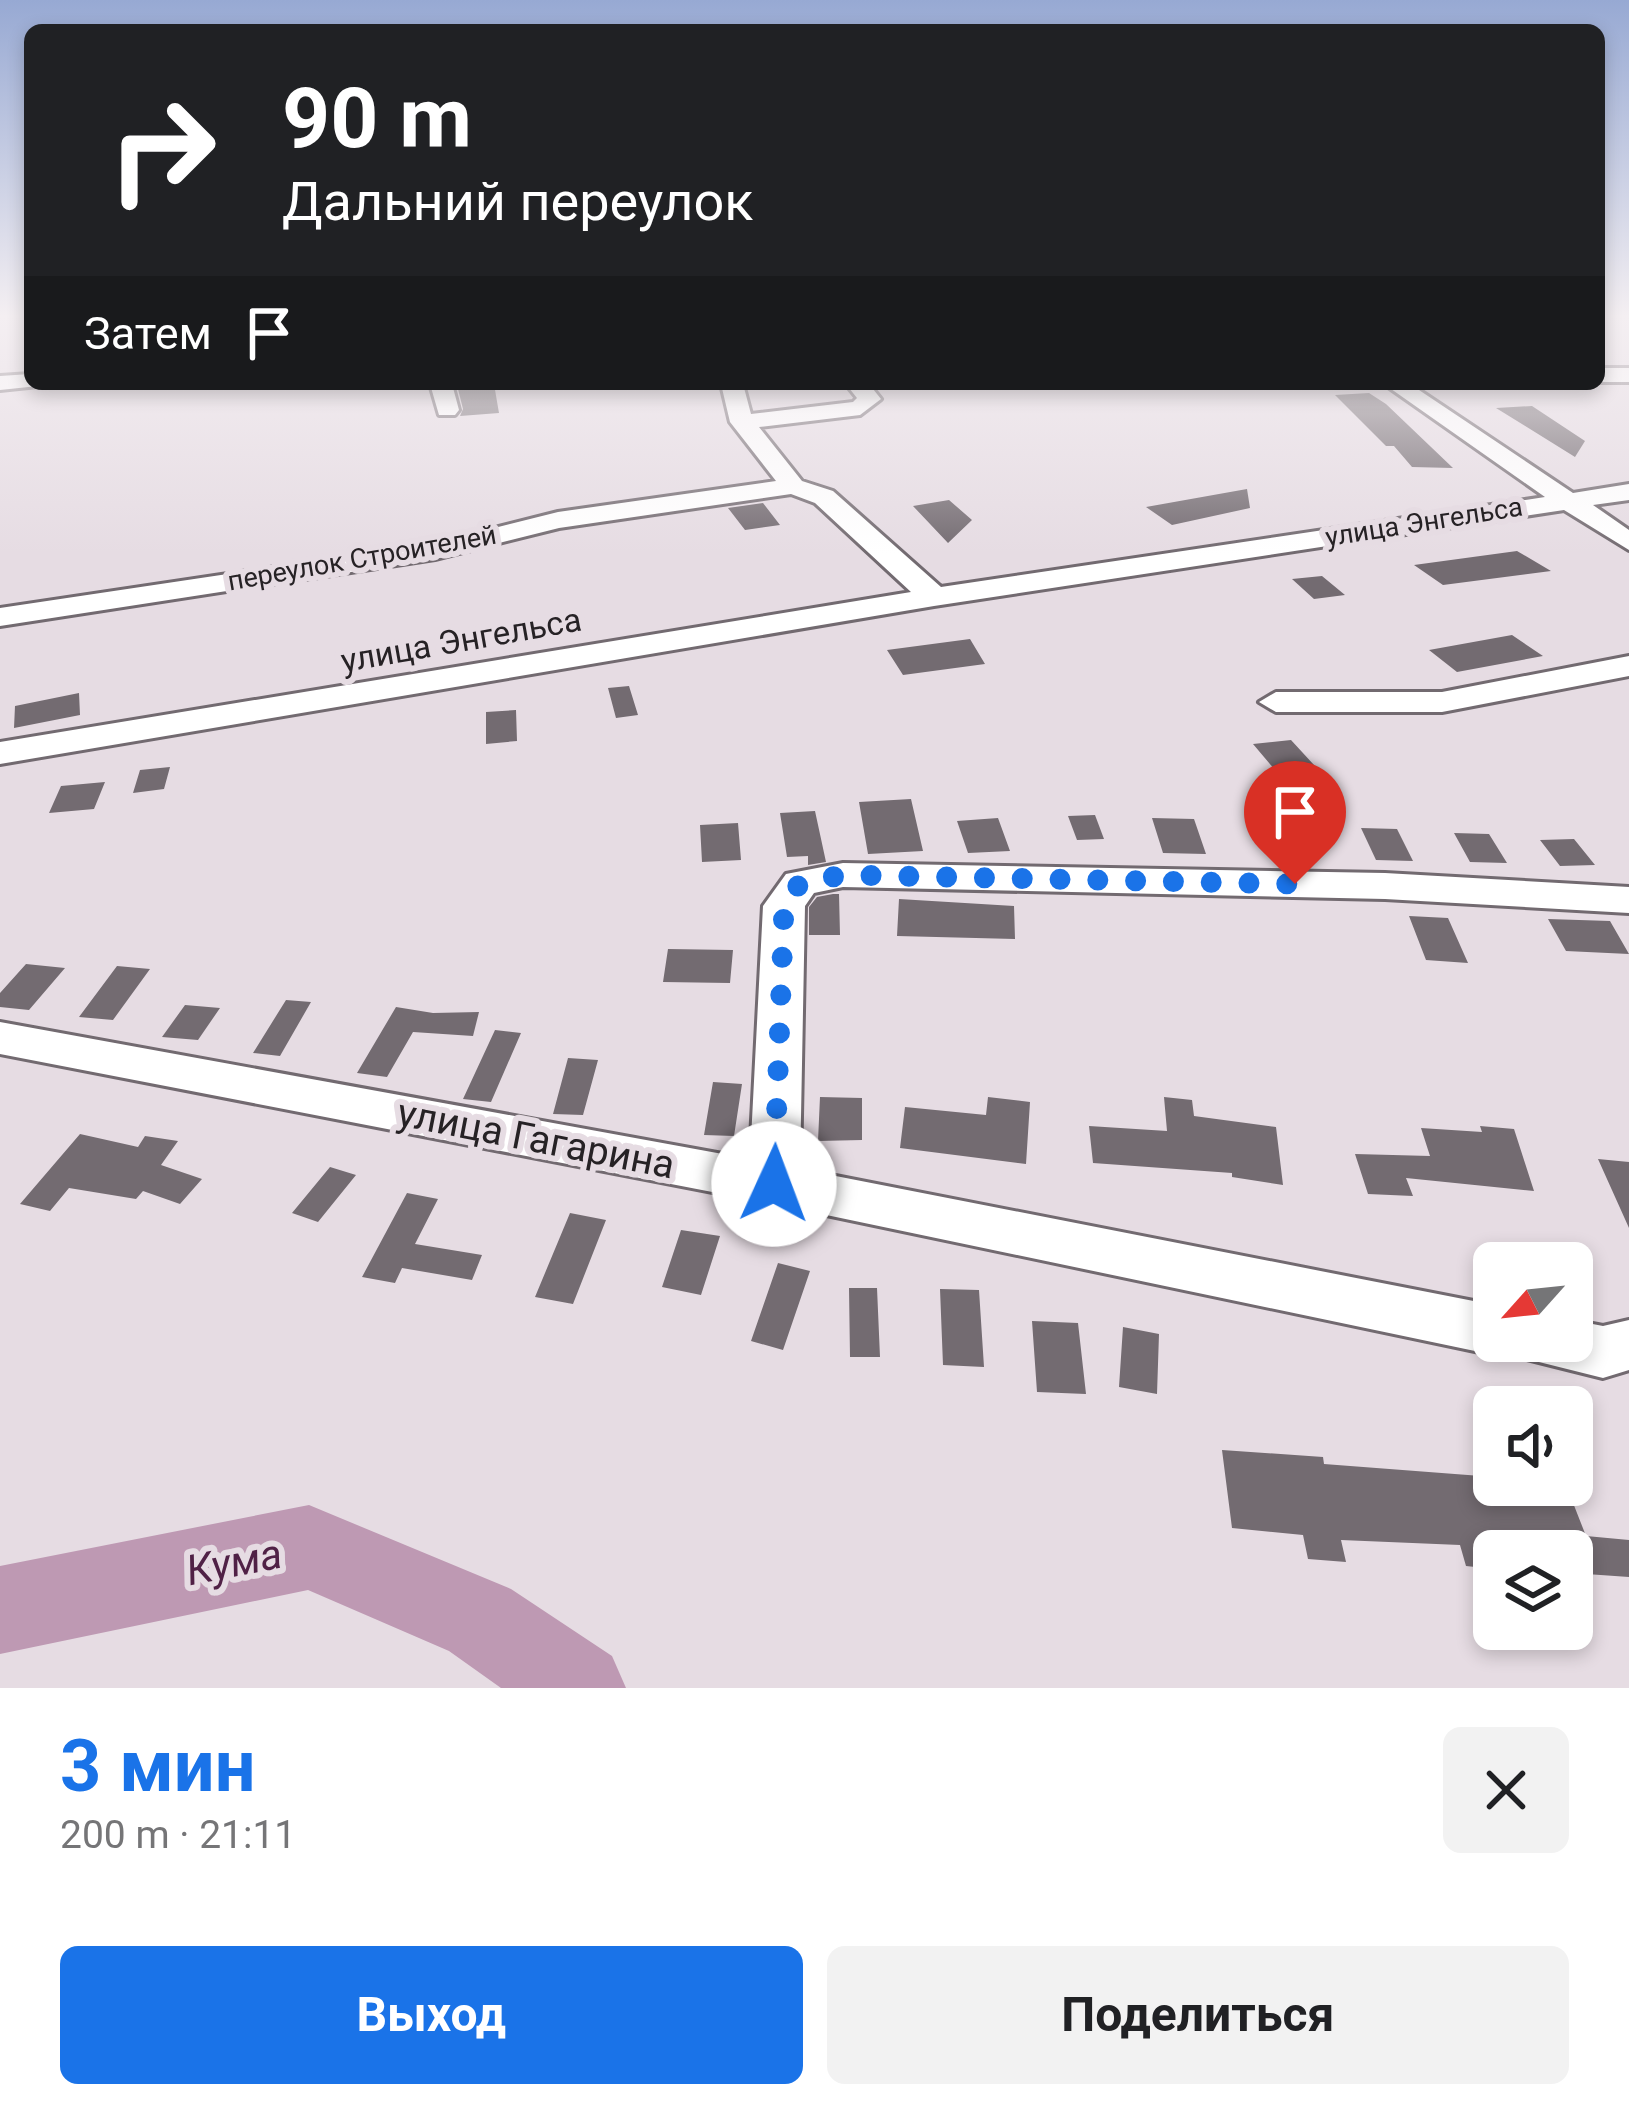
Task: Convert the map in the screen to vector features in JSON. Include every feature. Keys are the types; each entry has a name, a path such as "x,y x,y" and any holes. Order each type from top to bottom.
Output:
{"street":[{"path":"444,396 448,410"},
{"path":"735,396 742,422 794,486 824,497 934,597"},
{"path":"742,422 860,408 870,399 867,396"},
{"path":"1412,396 1629,542"},
{"name":"переулок Строителей","path":"0,617 435,551 558,520 794,486"},
{"name":"улица Энгельса","path":"0,754 934,597 1629,492"},
{"path":"1276,702 1442,702 1629,666"},
{"path":"774,1184 784,906 800,883 843,875 1385,886 1629,900"},
{"name":"улица Гагарина","path":"0,1038 774,1184 1473,1326"},
{"path":"1593,1350 1629,1345"}],"building":[{"path":"460,396 496,396 499,413 460,416"},
{"path":"1336,396 1373,396 1453,468 1412,467 1394,446 1386,446"},
{"path":"1532,406 1585,441 1575,457 1496,408"},
{"path":"1247,489 1250,508 1172,525 1146,507"},
{"path":"949,500 972,520 948,543 913,506"},
{"path":"763,503 780,525 745,530 728,508"},
{"path":"1517,551 1551,571 1443,585 1414,565"},
{"path":"1322,576 1345,595 1314,599 1292,579"},
{"path":"1512,635 1543,656 1457,672 1429,650"},
{"path":"970,639 985,664 903,675 887,650"},
{"path":"629,686 638,715 616,718 608,688"},
{"path":"79,693 80,715 14,728 15,706"},
{"path":"516,710 517,741 486,744 486,712"},
{"path":"1291,740 1314,765 1275,770 1253,744"},
{"path":"170,767 164,789 133,793 140,770"},
{"path":"105,782 94,809 49,813 61,786"},
{"path":"911,799 923,851 868,854 859,802"},
{"path":"815,811 826,862 808,865 808,856 787,857 780,813"},
{"path":"1095,815 1104,839 1077,840 1068,816"},
{"path":"998,818 1010,851 968,853 957,821"},
{"path":"1152,818 1194,819 1206,854 1163,853"},
{"path":"738,823 741,860 702,862 700,825"},
{"path":"1269,823 1297,824 1310,857 1280,856"},
{"path":"1361,828 1397,829 1413,861 1376,860"},
{"path":"1454,833 1489,834 1507,863 1470,862"},
{"path":"1574,839 1595,865 1560,866 1540,840"},
{"path":"839,894 840,935 809,935 809,907 817,897"},
{"path":"899,899 1014,906 1015,939 897,936"},
{"path":"1409,916 1448,918 1468,963 1426,960"},
{"path":"1548,919 1610,921 1629,954 1566,951"},
{"path":"668,949 733,950 730,983 663,982"},
{"path":"26,964 65,968 29,1010 0,1007 0,993"},
{"path":"117,966 150,969 113,1020 79,1017"},
{"path":"286,1000 311,1002 280,1056 253,1053"},
{"path":"185,1005 220,1008 198,1040 162,1037"},
{"path":"396,1007 433,1013 479,1012 473,1036 413,1032 387,1077 357,1073"},
{"path":"495,1030 521,1033 491,1102 463,1099"},
{"path":"568,1058 598,1060 583,1115 553,1114"},
{"path":"713,1082 742,1084 734,1136 704,1135"},
{"path":"820,1097 862,1098 862,1140 818,1141"},
{"path":"988,1097 1030,1102 1026,1164 900,1148 905,1107 986,1115"},
{"path":"1164,1097 1192,1100 1194,1116 1276,1127 1283,1185 1232,1177 1232,1173 1093,1163 1089,1126 1167,1131"},
{"path":"1480,1126 1514,1129 1534,1191 1406,1178 1413,1196 1368,1194 1355,1154 1430,1156 1421,1128 1482,1132"},
{"path":"80,1134 138,1147 145,1136 178,1141 161,1165 202,1179 180,1204 143,1191 136,1199 69,1188 50,1211 20,1204"},
{"path":"1598,1159 1629,1162 1629,1228"},
{"path":"330,1167 356,1175 318,1222 292,1213"},
{"path":"407,1193 438,1199 415,1244 482,1255 472,1280 402,1268 395,1283 362,1277"},
{"path":"570,1213 606,1220 573,1304 535,1297"},
{"path":"681,1230 720,1236 701,1295 662,1287"},
{"path":"778,1263 810,1271 783,1350 751,1341"},
{"path":"849,1288 877,1288 880,1357 850,1357"},
{"path":"940,1289 979,1290 984,1367 943,1365"},
{"path":"1032,1321 1078,1323 1086,1394 1037,1392"},
{"path":"1123,1327 1159,1334 1157,1394 1119,1387"},
{"path":"1222,1450 1323,1457 1324,1464 1473,1475 1473,1506 1574,1506 1584,1530 1473,1530 1473,1567 1466,1566 1460,1545 1341,1540 1346,1562 1308,1559 1303,1535 1232,1528"},
{"path":"1593,1537 1629,1540 1629,1577 1593,1574"}],"waterway":[{"name":"Кума","path":"0,1610 309,1547 480,1620 580,1688"}],"route":[{"path":"774,1184 784,906 800,883 843,875 1295,884"}]}
